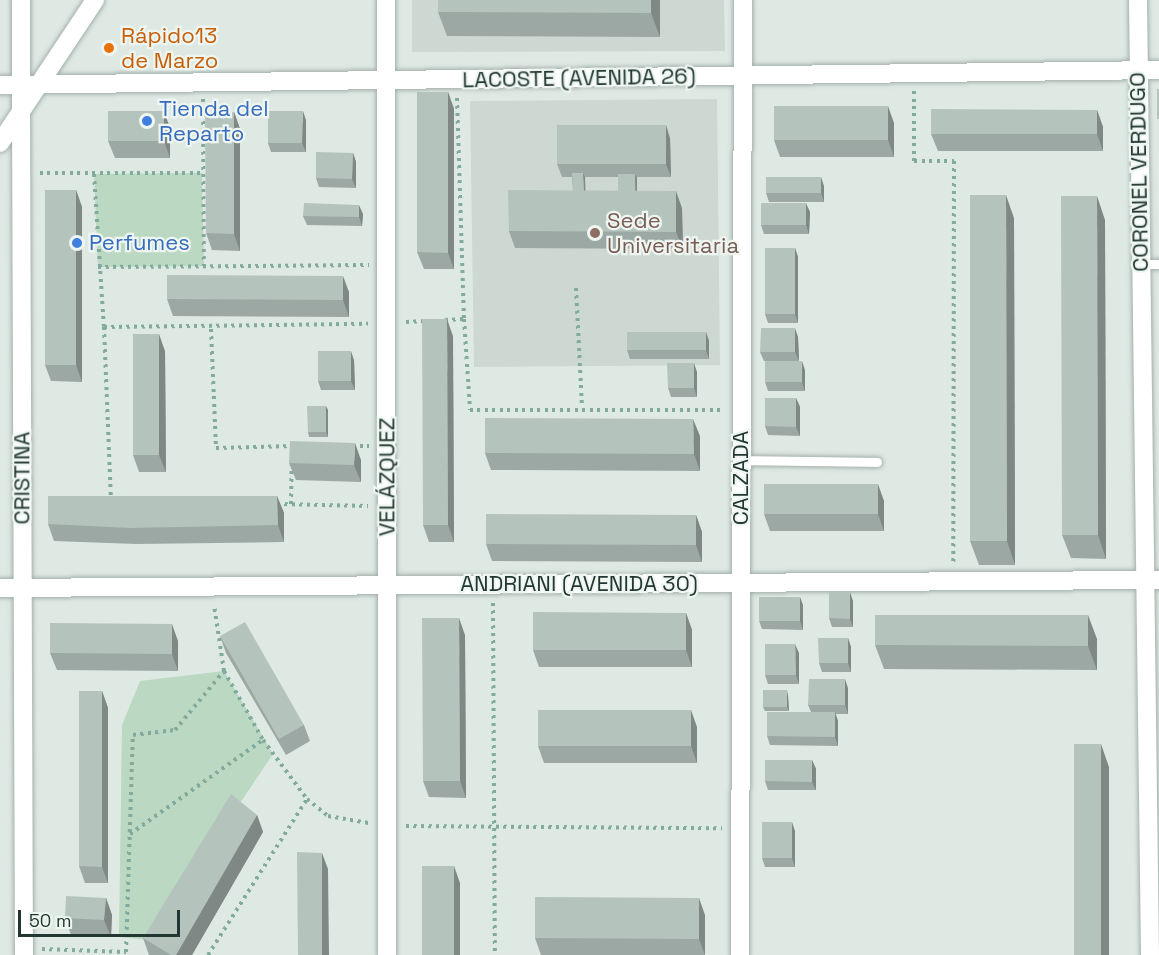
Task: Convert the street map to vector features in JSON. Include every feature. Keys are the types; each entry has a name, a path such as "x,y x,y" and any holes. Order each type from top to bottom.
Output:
{"street":[{"name":"CRISTINA","path":"21,0 30,86 21,107 24,952"},
{"path":"30,86 95,0"},
{"name":"VELÁZQUEZ","path":"386,0 388,81 387,955"},
{"name":"CALZADA","path":"740,955 738,828 743,0"},
{"name":"CORONEL VERDUGO","path":"1138,0 1141,264 1152,580 1154,809 1150,955"},
{"name":"LACOSTE (AVENIDA 26)","path":"0,85 1159,70"},
{"path":"0,143 21,107"},
{"name":"ANDRIANI (AVENIDA 30)","path":"0,588 1152,580"}],"lane":[{"path":"1141,264 1159,264"},
{"path":"741,460 877,462"}],"path":[{"path":"914,74 914,161 954,161 953,581"},
{"path":"456,80 464,319 470,410 583,408 740,410"},
{"path":"203,83 204,266"},
{"path":"21,172 202,173"},
{"path":"94,174 98,267 104,327 111,501"},
{"path":"98,267 388,264"},
{"path":"576,288 583,408"},
{"path":"442,321 464,319"},
{"path":"104,327 211,328 431,321"},
{"path":"211,328 216,448 304,446"},
{"path":"340,446 387,445"},
{"path":"291,504 292,447"},
{"path":"100,501 120,501"},
{"path":"267,503 388,507"},
{"path":"493,585 495,955"},
{"path":"212,587 224,671 263,740 306,799 328,816 387,826 738,828"},
{"path":"24,952 126,954 133,735 175,730 224,671"},
{"path":"130,834 263,740"},
{"path":"208,955 306,799"}],"shaded area":[{"path":"412,0 724,0 725,51 412,52"},
{"name":"Sede Universitaria","path":"717,99 720,365 474,367 470,101"}],"green space":[{"path":"202,173 204,266 98,267 94,174"},
{"path":"224,671 273,754 148,940 119,937 122,725 140,681"}],"building":[{"path":"438,0 651,0 651,13 438,12"},
{"path":"1157,89 1159,89 1159,119 1157,119"},
{"path":"417,92 448,92 448,253 417,252"},
{"path":"774,106 888,106 888,140 774,140"},
{"path":"931,109 1097,110 1097,134 931,134"},
{"path":"108,111 164,111 164,141 108,141"},
{"path":"268,111 303,111 302,143 268,143"},
{"path":"205,112 234,112 234,234 206,233"},
{"path":"557,125 666,125 666,164 557,164"},
{"path":"316,152 353,153 352,179 316,178"},
{"path":"572,173 583,173 584,191 573,191"},
{"path":"618,174 635,174 635,191 618,191"},
{"path":"766,177 821,177 821,193 766,193"},
{"path":"45,190 76,190 76,365 45,365"},
{"path":"508,190 676,191 676,232 509,231"},
{"path":"970,195 1006,195 1007,541 970,541"},
{"path":"1061,196 1097,196 1098,535 1062,535"},
{"path":"304,203 359,205 359,217 303,216"},
{"path":"761,203 806,203 806,225 761,225"},
{"path":"765,248 795,248 795,314 765,314"},
{"path":"167,275 343,276 343,300 167,299"},
{"path":"422,319 447,319 448,525 423,525"},
{"path":"761,328 795,328 795,352 760,352"},
{"path":"627,332 706,332 706,350 627,350"},
{"path":"133,334 159,334 159,455 133,455"},
{"path":"318,351 351,351 351,381 318,381"},
{"path":"765,361 802,361 802,382 765,382"},
{"path":"667,363 694,363 694,388 668,388"},
{"path":"765,398 796,398 796,427 765,426"},
{"path":"307,406 326,406 326,432 308,432"},
{"path":"485,418 693,419 694,454 485,453"},
{"path":"290,441 355,443 354,465 289,463"},
{"path":"764,484 878,484 878,514 764,514"},
{"path":"48,496 277,496 278,525 130,528 48,524"},
{"path":"486,514 696,515 696,545 486,544"},
{"path":"829,592 850,592 850,619 829,618"},
{"path":"759,597 800,597 800,621 759,621"},
{"path":"533,612 686,613 686,650 533,650"},
{"path":"875,615 1088,615 1088,646 875,645"},
{"path":"422,618 459,618 460,781 423,781"},
{"path":"245,622 304,725 279,739 220,636"},
{"path":"50,623 172,624 172,654 50,653"},
{"path":"818,638 848,638 848,663 819,663"},
{"path":"765,644 795,644 796,675 765,675"},
{"path":"809,679 845,679 845,705 808,705"},
{"path":"763,690 787,690 787,707 763,707"},
{"path":"79,691 102,691 102,867 79,866"},
{"path":"538,710 691,710 691,746 538,746"},
{"path":"767,712 835,712 835,737 767,736"},
{"path":"1074,744 1101,744 1101,955 1074,955"},
{"path":"765,760 812,760 812,782 765,781"},
{"path":"231,794 257,815 176,955 171,955 143,938"},
{"path":"762,822 792,822 792,858 762,858"},
{"path":"297,852 322,853 322,955 298,955"},
{"path":"422,866 454,866 454,955 422,955"},
{"path":"66,896 106,898 104,920 65,918"},
{"path":"535,897 699,898 699,939 535,938"}],"place":[{"name":"Rápido13 de Marzo","path":"109,48"},
{"name":"Tienda del Reparto","path":"147,121"},
{"name":"Sede Universitaria","path":"595,233"},
{"name":"Perfumes","path":"77,243"}]}
